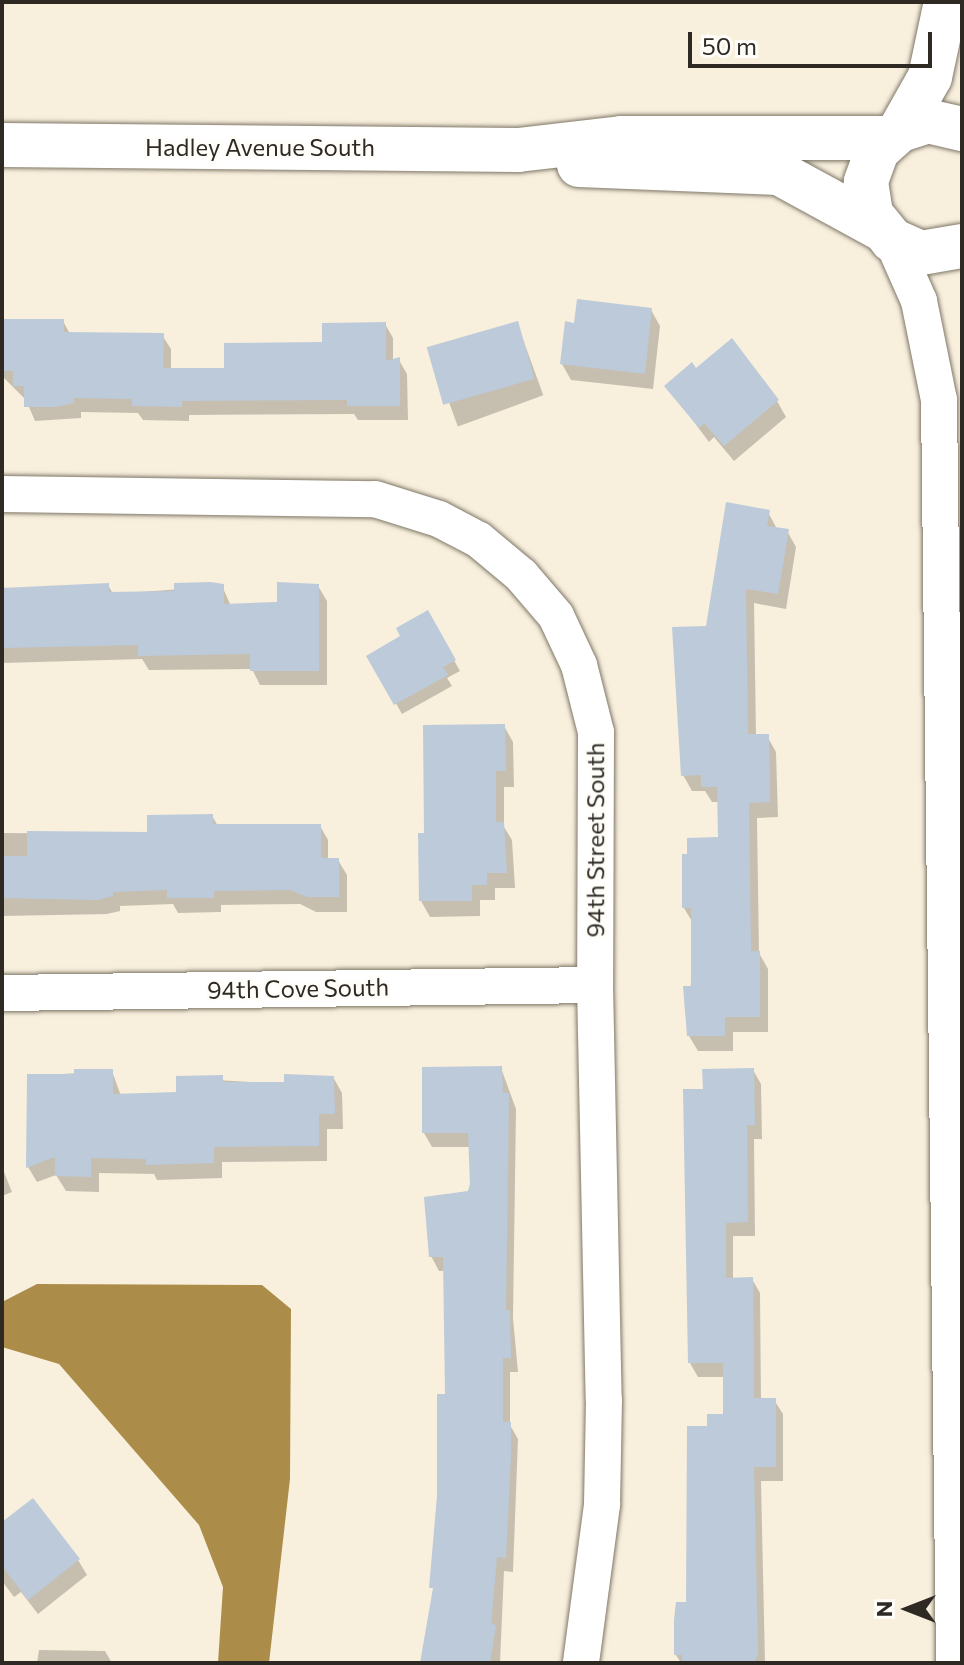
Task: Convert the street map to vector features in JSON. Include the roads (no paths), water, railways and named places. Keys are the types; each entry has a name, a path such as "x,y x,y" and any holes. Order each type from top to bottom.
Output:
{"street":[{"path":"946,2 930,77 866,182 871,214 886,234 919,301 939,400 954,1663"},
{"name":"Hadley Avenue South","path":"2,145 518,150 621,138 894,134 928,121 962,129"},
{"name":"Hadley Avenue South","path":"518,150 592,168 779,173 921,253 962,246"},
{"name":"94th Street South","path":"2,494 375,499 439,519 496,554 556,616 579,665 596,732 595,985 604,1415 602,1505 581,1663"},
{"name":"94th Cove South","path":"2,993 595,985"}]}
